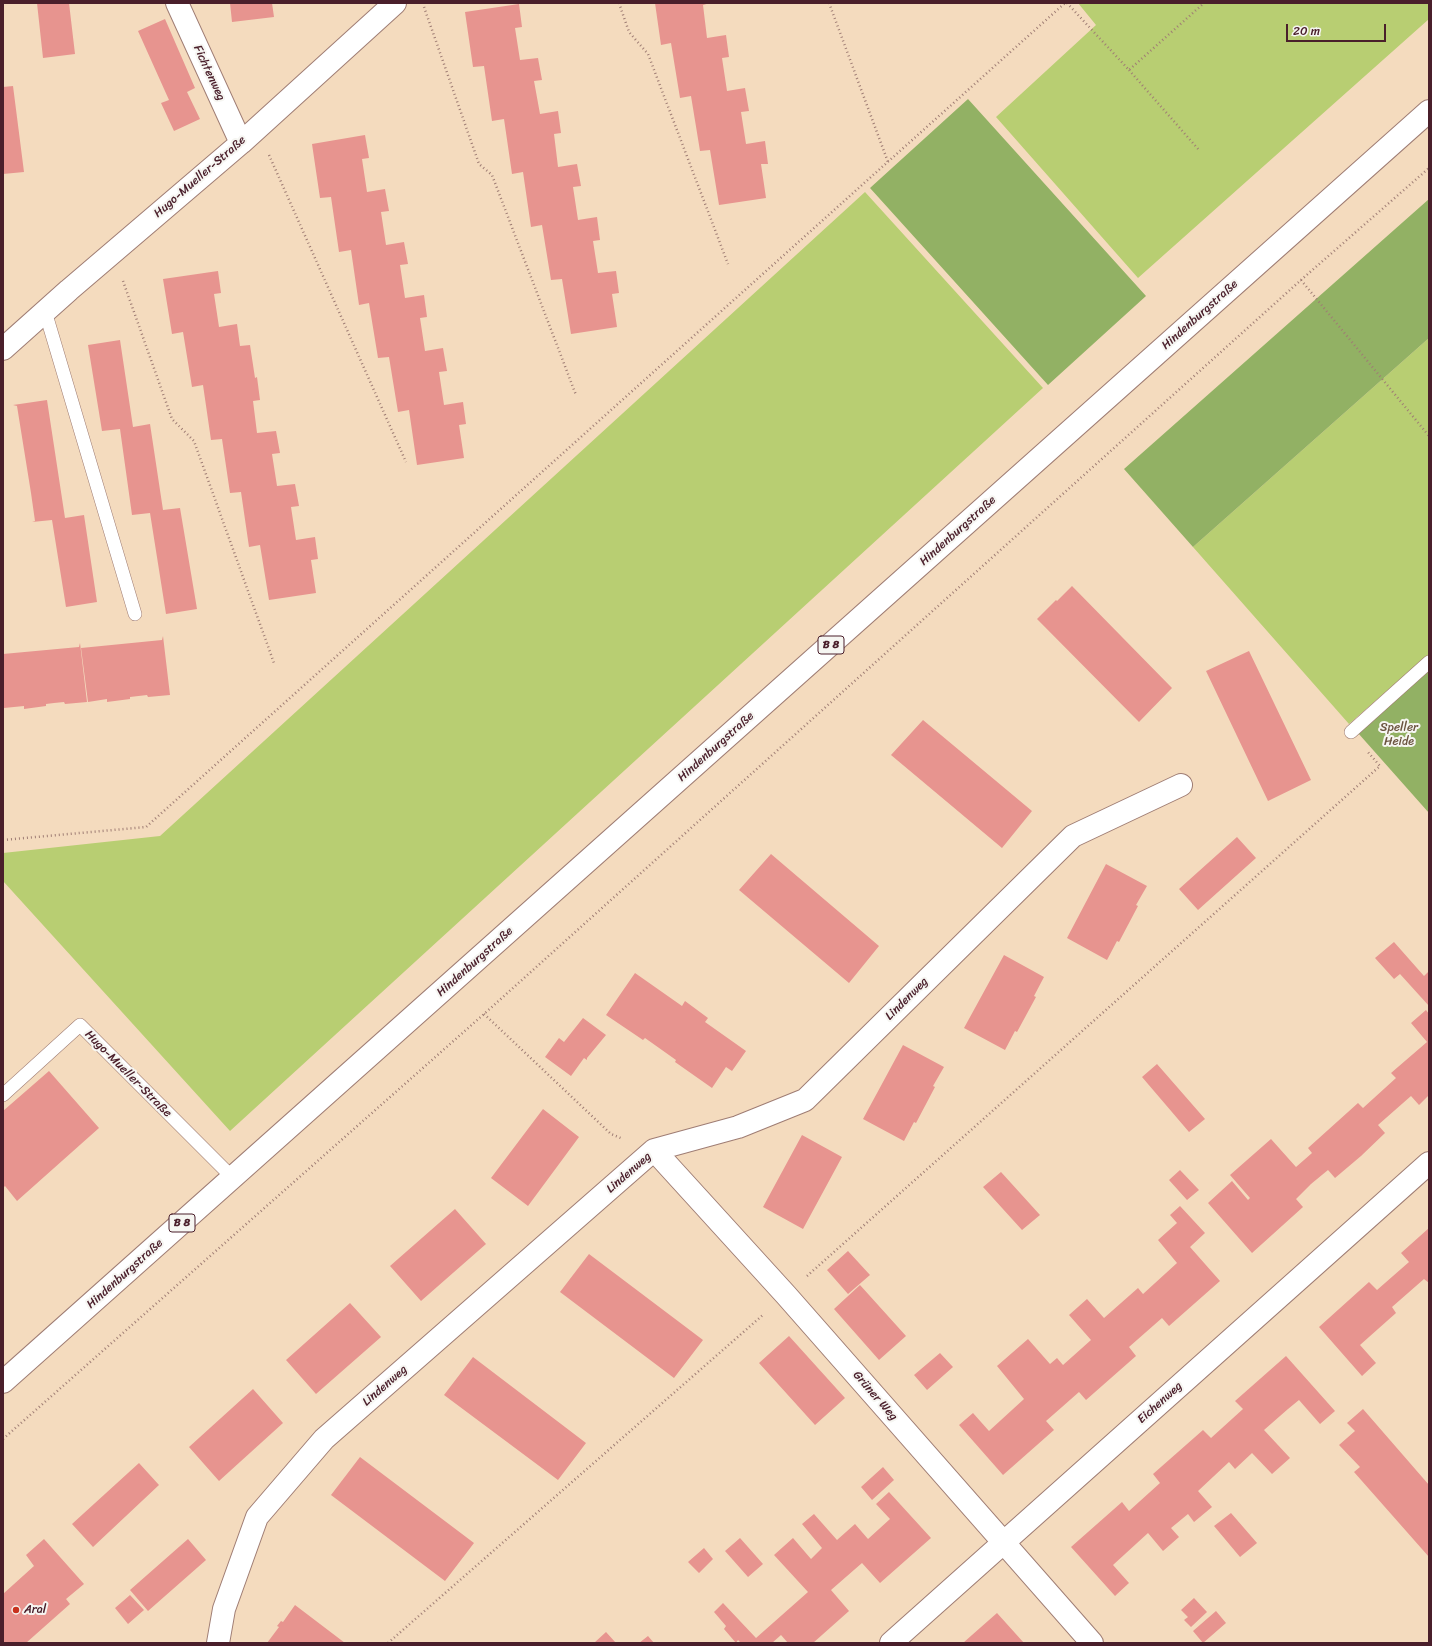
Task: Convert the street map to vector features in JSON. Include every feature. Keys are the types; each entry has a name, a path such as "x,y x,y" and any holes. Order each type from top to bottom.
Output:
{"street":[{"name":"Fichtenweg","path":"177,3 241,143"},
{"name":"Hugo-Mueller-Straße","path":"3,349 112,252 241,143 394,3"},
{"name":"Hindenburgstraße","path":"3,1382 1429,111"},
{"name":"Lindenweg","path":"218,1643 224,1609 257,1517 324,1439 654,1150 738,1128 805,1100 1073,836 1181,785"},
{"name":"Grüner Weg","path":"654,1150 786,1295 1092,1643"},
{"name":"Eichenweg","path":"891,1643 1429,1163"}],"lane":[{"path":"45,311 135,614"},
{"path":"1351,732 1429,662"},
{"name":"Hugo-Mueller-Straße","path":"3,1095 80,1025 233,1178"}],"path":[{"path":"422,3 479,164 492,174 576,396"},
{"path":"619,3 629,32 648,54 728,264"},
{"path":"830,3 888,162"},
{"path":"3,840 146,827 1066,3 1129,70 1199,150"},
{"path":"1129,70 1204,3"},
{"path":"257,127 406,462"},
{"path":"3,1439 484,1014 1301,280 1429,168"},
{"path":"112,252 172,419 194,440 274,663"},
{"path":"1301,280 1429,436"},
{"path":"388,1643 786,1295 1380,766 1351,732"},
{"path":"484,1014 611,1134 654,1150"}],"green space":[{"path":"1078,3 1429,3 1429,19 1138,278 996,117 1096,25"},
{"path":"968,99 1146,296 1048,385 870,188"},
{"path":"865,192 1043,388 230,1131 3,881 3,853 160,836"},
{"path":"1429,199 1429,338 1193,547 1124,469"},
{"path":"1429,338 1429,654 1349,724 1193,547"},
{"name":"Speller Heide","path":"1429,670 1429,813 1358,733"}],"building":[{"path":"37,3 69,3 75,54 43,58"},
{"path":"230,3 272,3 274,17 232,22"},
{"path":"655,3 710,3 703,5 707,38 726,35 729,57 722,58 727,91 745,88 749,111 741,112 746,144 765,141 768,164 761,164 766,198 719,205 710,150 700,151 691,96 680,98 671,43 661,45"},
{"path":"519,4 522,27 515,28 520,60 538,58 542,80 534,81 540,114 558,111 561,133 554,134 558,167 577,164 581,186 573,187 578,220 597,217 600,240 593,241 598,273 616,271 619,293 612,294 617,327 571,334 562,279 551,280 542,225 531,227 523,172 512,174 504,119 492,121 484,66 473,67 465,12"},
{"path":"165,19 195,88 187,92 200,119 174,131 161,103 169,100 138,31"},
{"path":"13,86 24,172 3,174 3,87"},
{"path":"365,135 369,158 362,159 367,192 385,189 389,211 381,212 386,245 404,242 408,264 400,265 405,298 424,295 427,317 420,318 425,351 443,348 447,371 439,372 444,405 463,402 466,424 459,425 464,458 417,465 409,410 398,412 389,357 378,358 369,303 359,305 351,250 339,252 331,197 320,198 312,144"},
{"path":"218,271 221,293 214,294 219,327 237,324 240,346 250,345 260,400 253,401 257,433 276,431 280,453 272,454 277,486 295,484 299,506 291,507 296,540 315,537 318,559 311,560 316,593 269,600 260,545 249,547 241,492 230,493 222,439 211,440 203,385 192,387 183,332 172,334 163,279"},
{"path":"120,340 133,427 150,424 163,510 180,508 197,609 166,614 150,513 132,515 120,429 102,431 88,345"},
{"path":"47,400 65,518 84,515 97,602 66,607 52,520 32,522 35,521 17,406 13,405"},
{"path":"1072,586 1172,688 1139,722 1037,619"},
{"path":"163,636 170,695 148,697 147,695 107,702 107,699 88,702 81,648 162,640"},
{"path":"80,643 87,702 65,704 64,702 54,703 46,704 46,706 24,709 24,706 4,708 3,654 79,647"},
{"path":"1249,651 1311,780 1268,801 1206,671"},
{"path":"923,720 1032,811 1002,848 891,755"},
{"path":"1237,837 1256,858 1198,910 1179,889"},
{"path":"771,854 879,946 849,983 739,890"},
{"path":"1106,864 1147,886 1136,905 1138,906 1119,942 1117,941 1107,960 1067,938"},
{"path":"1394,942 1424,976 1429,971 1429,1006 1400,974 1394,979 1375,958"},
{"path":"1004,955 1044,977 1034,996 1036,997 1017,1032 1015,1031 1005,1050 964,1028"},
{"path":"635,973 682,1006 685,1001 708,1018 705,1022 746,1051 732,1071 726,1067 712,1088 675,1062 676,1060 645,1038 643,1040 606,1015"},
{"path":"1426,1010 1429,1014 1429,1095 1419,1105 1411,1096 1378,1125 1385,1133 1361,1156 1335,1178 1328,1170 1311,1184 1296,1199 1303,1207 1252,1253 1208,1203 1232,1181 1248,1200 1250,1198 1230,1175 1271,1139 1296,1167 1312,1153 1308,1148 1358,1103 1363,1108 1396,1078 1391,1073 1427,1042 1411,1023"},
{"path":"583,1018 606,1035 587,1058 587,1060 584,1058 571,1076 545,1057 559,1038 564,1042"},
{"path":"903,1045 944,1067 933,1086 935,1087 916,1123 914,1122 904,1141 863,1119"},
{"path":"1157,1064 1205,1119 1189,1132 1142,1077"},
{"path":"49,1071 99,1128 17,1201 5,1186 3,1188 3,1111"},
{"path":"543,1109 579,1137 528,1206 491,1178"},
{"path":"802,1135 842,1157 803,1229 763,1207"},
{"path":"1180,1170 1199,1190 1187,1200 1169,1180"},
{"path":"1001,1172 1040,1215 1022,1230 983,1187"},
{"path":"1180,1206 1205,1233 1190,1247 1220,1281 1169,1326 1162,1318 1129,1347 1136,1356 1086,1400 1079,1392 1046,1421 1054,1430 1003,1475 959,1425 973,1413 989,1431 1024,1399 997,1366 1028,1339 1050,1364 1057,1358 1063,1365 1091,1340 1069,1315 1087,1299 1104,1318 1138,1288 1143,1294 1177,1263 1158,1240 1177,1223 1170,1215"},
{"path":"455,1209 486,1244 421,1301 390,1266"},
{"path":"1429,1228 1429,1283 1424,1279 1392,1307 1396,1313 1360,1345 1376,1363 1362,1376 1319,1327 1369,1282 1377,1290 1409,1262 1401,1253"},
{"path":"848,1251 870,1275 848,1294 827,1270"},
{"path":"589,1254 703,1340 674,1378 560,1292"},
{"path":"860,1285 906,1336 879,1360 834,1309"},
{"path":"350,1303 381,1337 316,1394 286,1360"},
{"path":"789,1336 845,1398 815,1425 759,1363"},
{"path":"940,1353 953,1367 927,1390 914,1375"},
{"path":"1286,1356 1335,1411 1320,1424 1299,1400 1288,1409 1264,1430 1290,1458 1272,1474 1252,1453 1235,1469 1229,1462 1198,1491 1212,1507 1194,1522 1188,1514 1171,1528 1179,1537 1163,1551 1148,1533 1113,1565 1129,1583 1115,1596 1071,1547 1122,1502 1129,1511 1160,1483 1153,1474 1203,1430 1211,1438 1243,1409 1235,1401"},
{"path":"473,1357 586,1443 558,1480 444,1395"},
{"path":"253,1389 283,1423 219,1481 189,1447"},
{"path":"1363,1409 1429,1485 1429,1557 1354,1472 1360,1467 1339,1445 1355,1431 1347,1423"},
{"path":"360,1457 474,1543 445,1581 331,1495"},
{"path":"139,1463 159,1485 93,1547 72,1524"},
{"path":"883,1467 894,1480 872,1500 861,1487"},
{"path":"889,1492 931,1538 880,1583 862,1563 831,1590 849,1611 813,1643 788,1643 781,1635 772,1643 741,1643 738,1640 736,1643 724,1629 726,1626 714,1612 723,1603 756,1638 808,1592 774,1555 793,1538 811,1559 822,1548 802,1524 814,1514 837,1540 855,1524 868,1539 890,1519 876,1504"},
{"path":"1231,1513 1257,1543 1240,1557 1214,1526"},
{"path":"740,1538 763,1564 748,1577 725,1551"},
{"path":"44,1539 84,1584 66,1599 70,1604 26,1643 3,1643 3,1594 34,1566 26,1555"},
{"path":"188,1539 206,1560 148,1611 130,1590"},
{"path":"704,1548 713,1559 699,1573 688,1562"},
{"path":"130,1595 144,1610 128,1624 115,1608"},
{"path":"1194,1598 1207,1612 1191,1627 1184,1620 1188,1617 1181,1610"},
{"path":"295,1605 345,1643 267,1643 279,1627 277,1626 281,1621 283,1622"},
{"path":"1216,1611 1226,1623 1203,1643 1193,1631"},
{"path":"997,1613 1024,1643 963,1643 972,1635"},
{"path":"606,1632 616,1643 594,1643"},
{"path":"648,1636 654,1643 639,1643"}],"place":[{"name":"Aral","path":"16,1610"}]}
